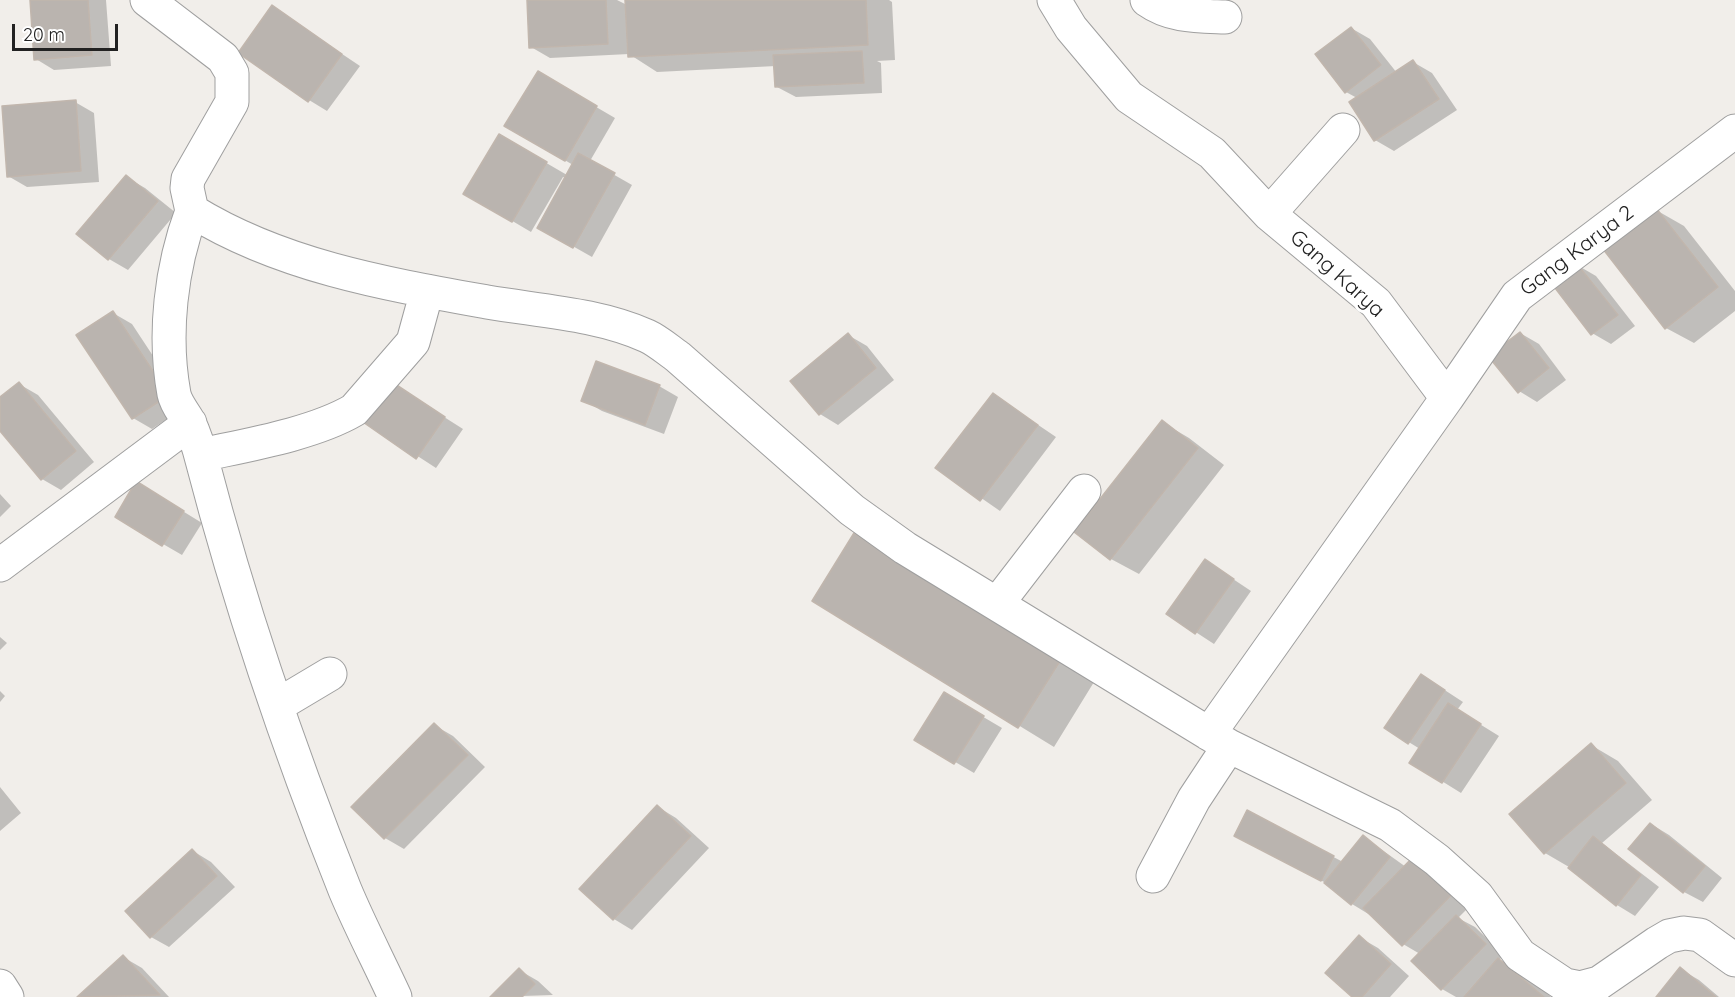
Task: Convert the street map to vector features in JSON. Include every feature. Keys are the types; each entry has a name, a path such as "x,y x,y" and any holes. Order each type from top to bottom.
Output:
{"street":[{"path":"147,0 223,58 232,73 232,102 188,178 187,188 192,211 179,246 170,332 174,397 189,423 201,455 231,572 346,892 396,997"},
{"name":"Gang Karya","path":"1054,0 1071,28 1130,97 1212,153 1269,214 1376,303 1447,399"},
{"path":"1147,0 1157,8 1183,16 1225,17"},
{"path":"1269,214 1343,130"},
{"name":"Gang Karya 2","path":"1447,399 1517,296 1735,131"},
{"path":"192,211 252,243 334,271 427,291 598,320 648,336 678,357 852,510 905,548 1219,740 1390,825 1437,860 1477,896 1520,955 1565,985 1580,987 1599,983 1657,943 1669,936 1684,933 1700,935 1735,960"},
{"path":"201,455 263,441 341,417 354,410 413,342 427,291"},
{"path":"1153,876 1194,799 1219,740 1447,399"},
{"path":"0,564 189,423"},
{"path":"997,604 1084,491"},
{"path":"278,705 330,674"},
{"path":"0,986 8,997"}],"building":[{"path":"30,0 88,0 92,55 34,60"},
{"path":"527,0 606,0 608,44 529,48"},
{"path":"625,0 866,0 868,45 628,57"},
{"path":"272,5 342,54 308,102 238,53"},
{"path":"1351,27 1381,65 1345,93 1315,54"},
{"path":"862,51 864,83 775,87 773,55"},
{"path":"1413,60 1439,99 1374,141 1349,102"},
{"path":"538,71 597,106 565,161 504,126"},
{"path":"76,100 81,171 7,177 2,106"},
{"path":"499,134 547,162 512,222 463,194"},
{"path":"578,153 615,173 573,248 537,228"},
{"path":"126,175 158,201 108,260 76,234"},
{"path":"1656,208 1718,287 1665,329 1603,249"},
{"path":"1577,264 1618,315 1591,335 1552,284"},
{"path":"113,311 169,395 132,419 76,335"},
{"path":"1520,332 1549,368 1518,393 1488,356"},
{"path":"848,333 876,368 819,415 790,381"},
{"path":"596,361 660,385 645,425 581,401"},
{"path":"389,380 445,417 416,459 360,420"},
{"path":"19,382 76,451 41,480 0,431 0,397"},
{"path":"993,393 1038,425 980,501 935,468"},
{"path":"1162,420 1198,448 1110,560 1074,532"},
{"path":"136,481 184,511 162,546 115,517"},
{"path":"854,533 1060,661 1018,728 812,601"},
{"path":"1205,559 1234,579 1195,634 1166,614"},
{"path":"1421,674 1445,690 1408,744 1384,728"},
{"path":"944,692 984,716 954,764 914,740"},
{"path":"1448,703 1481,724 1442,783 1409,763"},
{"path":"434,723 468,755 384,839 351,807"},
{"path":"1591,743 1626,783 1544,854 1509,814"},
{"path":"657,805 691,836 613,920 579,889"},
{"path":"1247,810 1334,856 1321,881 1234,836"},
{"path":"1650,823 1705,866 1683,893 1628,849"},
{"path":"1363,835 1390,857 1351,905 1324,883"},
{"path":"1593,836 1641,875 1616,906 1568,868"},
{"path":"192,849 217,876 150,938 125,911"},
{"path":"1418,852 1457,889 1402,946 1363,908"},
{"path":"1456,915 1486,944 1441,990 1411,961"},
{"path":"1359,935 1391,964 1362,997 1352,997 1325,973"},
{"path":"123,955 160,995 77,997"},
{"path":"1498,958 1544,997 1464,997"},
{"path":"1680,967 1716,997 1656,997"},
{"path":"519,968 535,984 522,997 490,997"}]}
